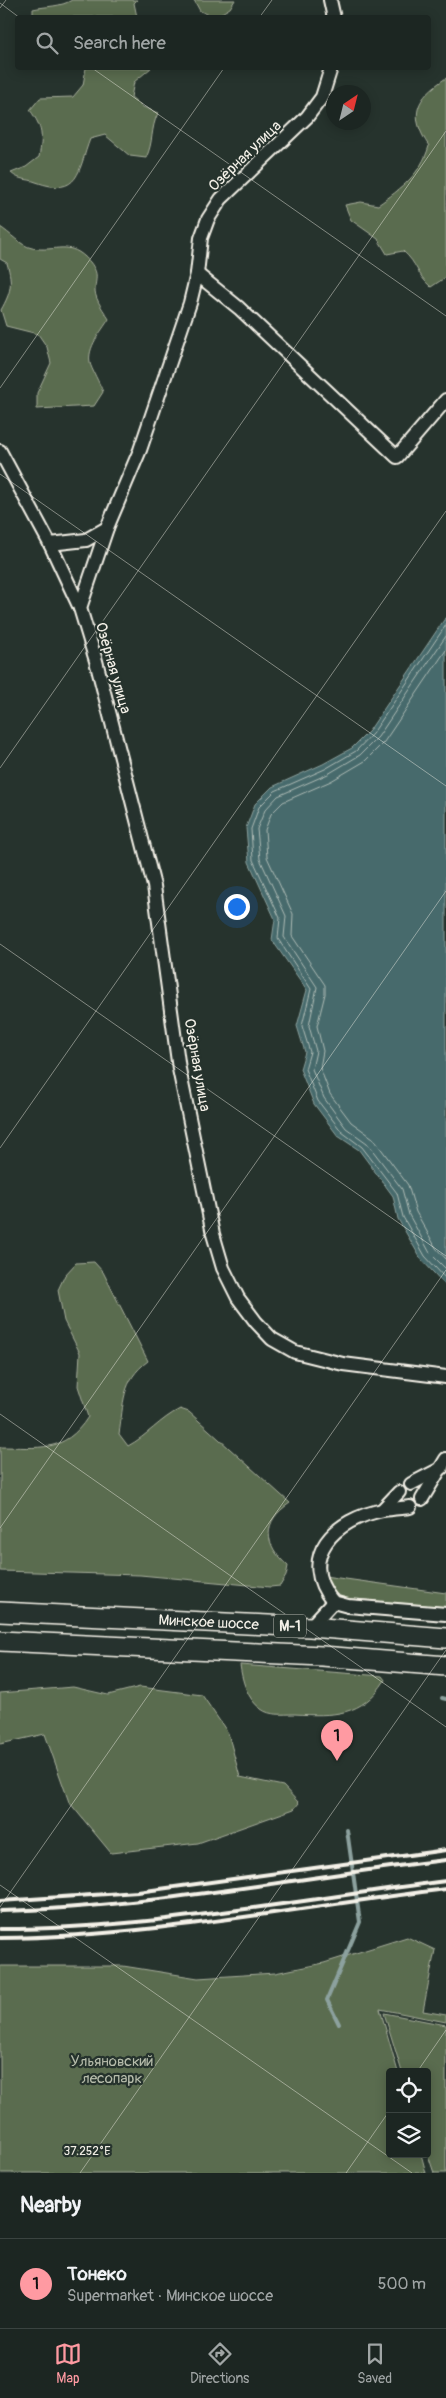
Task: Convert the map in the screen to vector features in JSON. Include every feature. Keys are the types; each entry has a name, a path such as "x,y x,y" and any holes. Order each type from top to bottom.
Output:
{"highway":[{"name":"Минское шоссе","path":"0,1612 310,1626 446,1638"},
{"name":"Минское шоссе","path":"0,1641 322,1656 446,1666"}],"street":[{"path":"330,0 333,15"},
{"name":"Озёрная улица","path":"80,608 107,528 140,450 190,304 197,274 201,238 208,219 221,199 307,117 322,97 330,70"},
{"path":"197,274 246,315 397,457 446,400"},
{"name":"Озёрная улица","path":"0,451 50,544 80,608 103,688 154,886 179,1069 213,1234 223,1268 238,1298 256,1322 272,1339 294,1352 343,1364 446,1377"},
{"path":"50,544 86,540 107,528"},
{"path":"411,1484 444,1464"},
{"path":"422,1499 444,1464"},
{"path":"382,1510 399,1492"},
{"path":"410,1507 382,1510 361,1517 335,1532 324,1544 319,1554 317,1573 324,1591 333,1602 348,1606 446,1614"},
{"path":"310,1626 333,1602"}],"green space":[{"path":"72,0 137,0 134,3 137,15 33,15 33,9"},
{"path":"194,0 235,0 230,8 218,15 210,15 200,11"},
{"path":"86,70 149,70 134,82 131,97 143,107 158,113 146,158 130,156 105,135 90,139 79,170 69,184 50,186 14,176 11,173 26,167 39,157 41,132 30,110 40,98 73,97 83,85"},
{"path":"446,78 446,277 431,287 422,278 412,260 403,251 387,254 378,239 351,220 345,205 361,202 378,205 402,187 415,173 421,165 429,146 422,135 419,125 418,108 428,93"},
{"path":"0,227 28,247 41,249 69,248 75,250 93,266 96,273 96,295 100,306 109,319 95,340 91,351 90,363 103,392 94,406 37,409 37,393 51,363 47,347 38,334 6,326 1,310 9,293 10,277 7,263 0,259"},
{"path":"94,1262 103,1272 148,1361 133,1376 128,1385 123,1403 119,1434 128,1446 180,1409 189,1412 290,1503 274,1518 269,1534 274,1550 288,1566 286,1576 280,1586 270,1587 140,1575 0,1571 0,1447 39,1447 60,1443 79,1429 88,1417 78,1386 80,1353 64,1321 58,1290 65,1275 76,1263"},
{"path":"324,1576 446,1593 446,1607 343,1598 332,1591"},
{"path":"240,1665 382,1676 385,1680 367,1701 346,1712 321,1715 277,1714 268,1713 252,1700 244,1683"},
{"path":"73,1687 108,1695 140,1687 202,1695 228,1733 240,1777 283,1786 299,1803 294,1809 198,1843 111,1853 69,1802 45,1734 0,1744 0,1693"},
{"name":"Ульяновский лесопарк","path":"407,1937 435,1950 423,2011 446,2015 446,2022 380,2009 397,2068 386,2068 386,2158 422,2158 426,2173 0,2173 0,1966 123,1966 198,1978 275,1973 324,1963"},
{"path":"384,2013 446,2025 446,2173 434,2173 429,2158 431,2158 431,2068 401,2068"}],"water":[{"path":"446,617 446,1286 421,1259 398,1219 393,1196 359,1150 338,1136 314,1104 300,1069 305,1052 297,1026 307,990 272,940 275,919 249,862 246,828 255,804 272,787 323,764 352,748 369,731"}],"waterway":[{"path":"442,1698 446,1699"},
{"path":"339,2024 327,2000 360,1922 347,1830"}],"railway":[{"path":"0,1901 138,1892 446,1850"},
{"path":"0,1911 55,1909 167,1898 446,1860"},
{"path":"0,1929 56,1928 168,1919 446,1881"},
{"path":"0,1938 56,1936 168,1927 446,1889"}],"place":[{"name":"Тонеко","path":"337,1761"}]}
